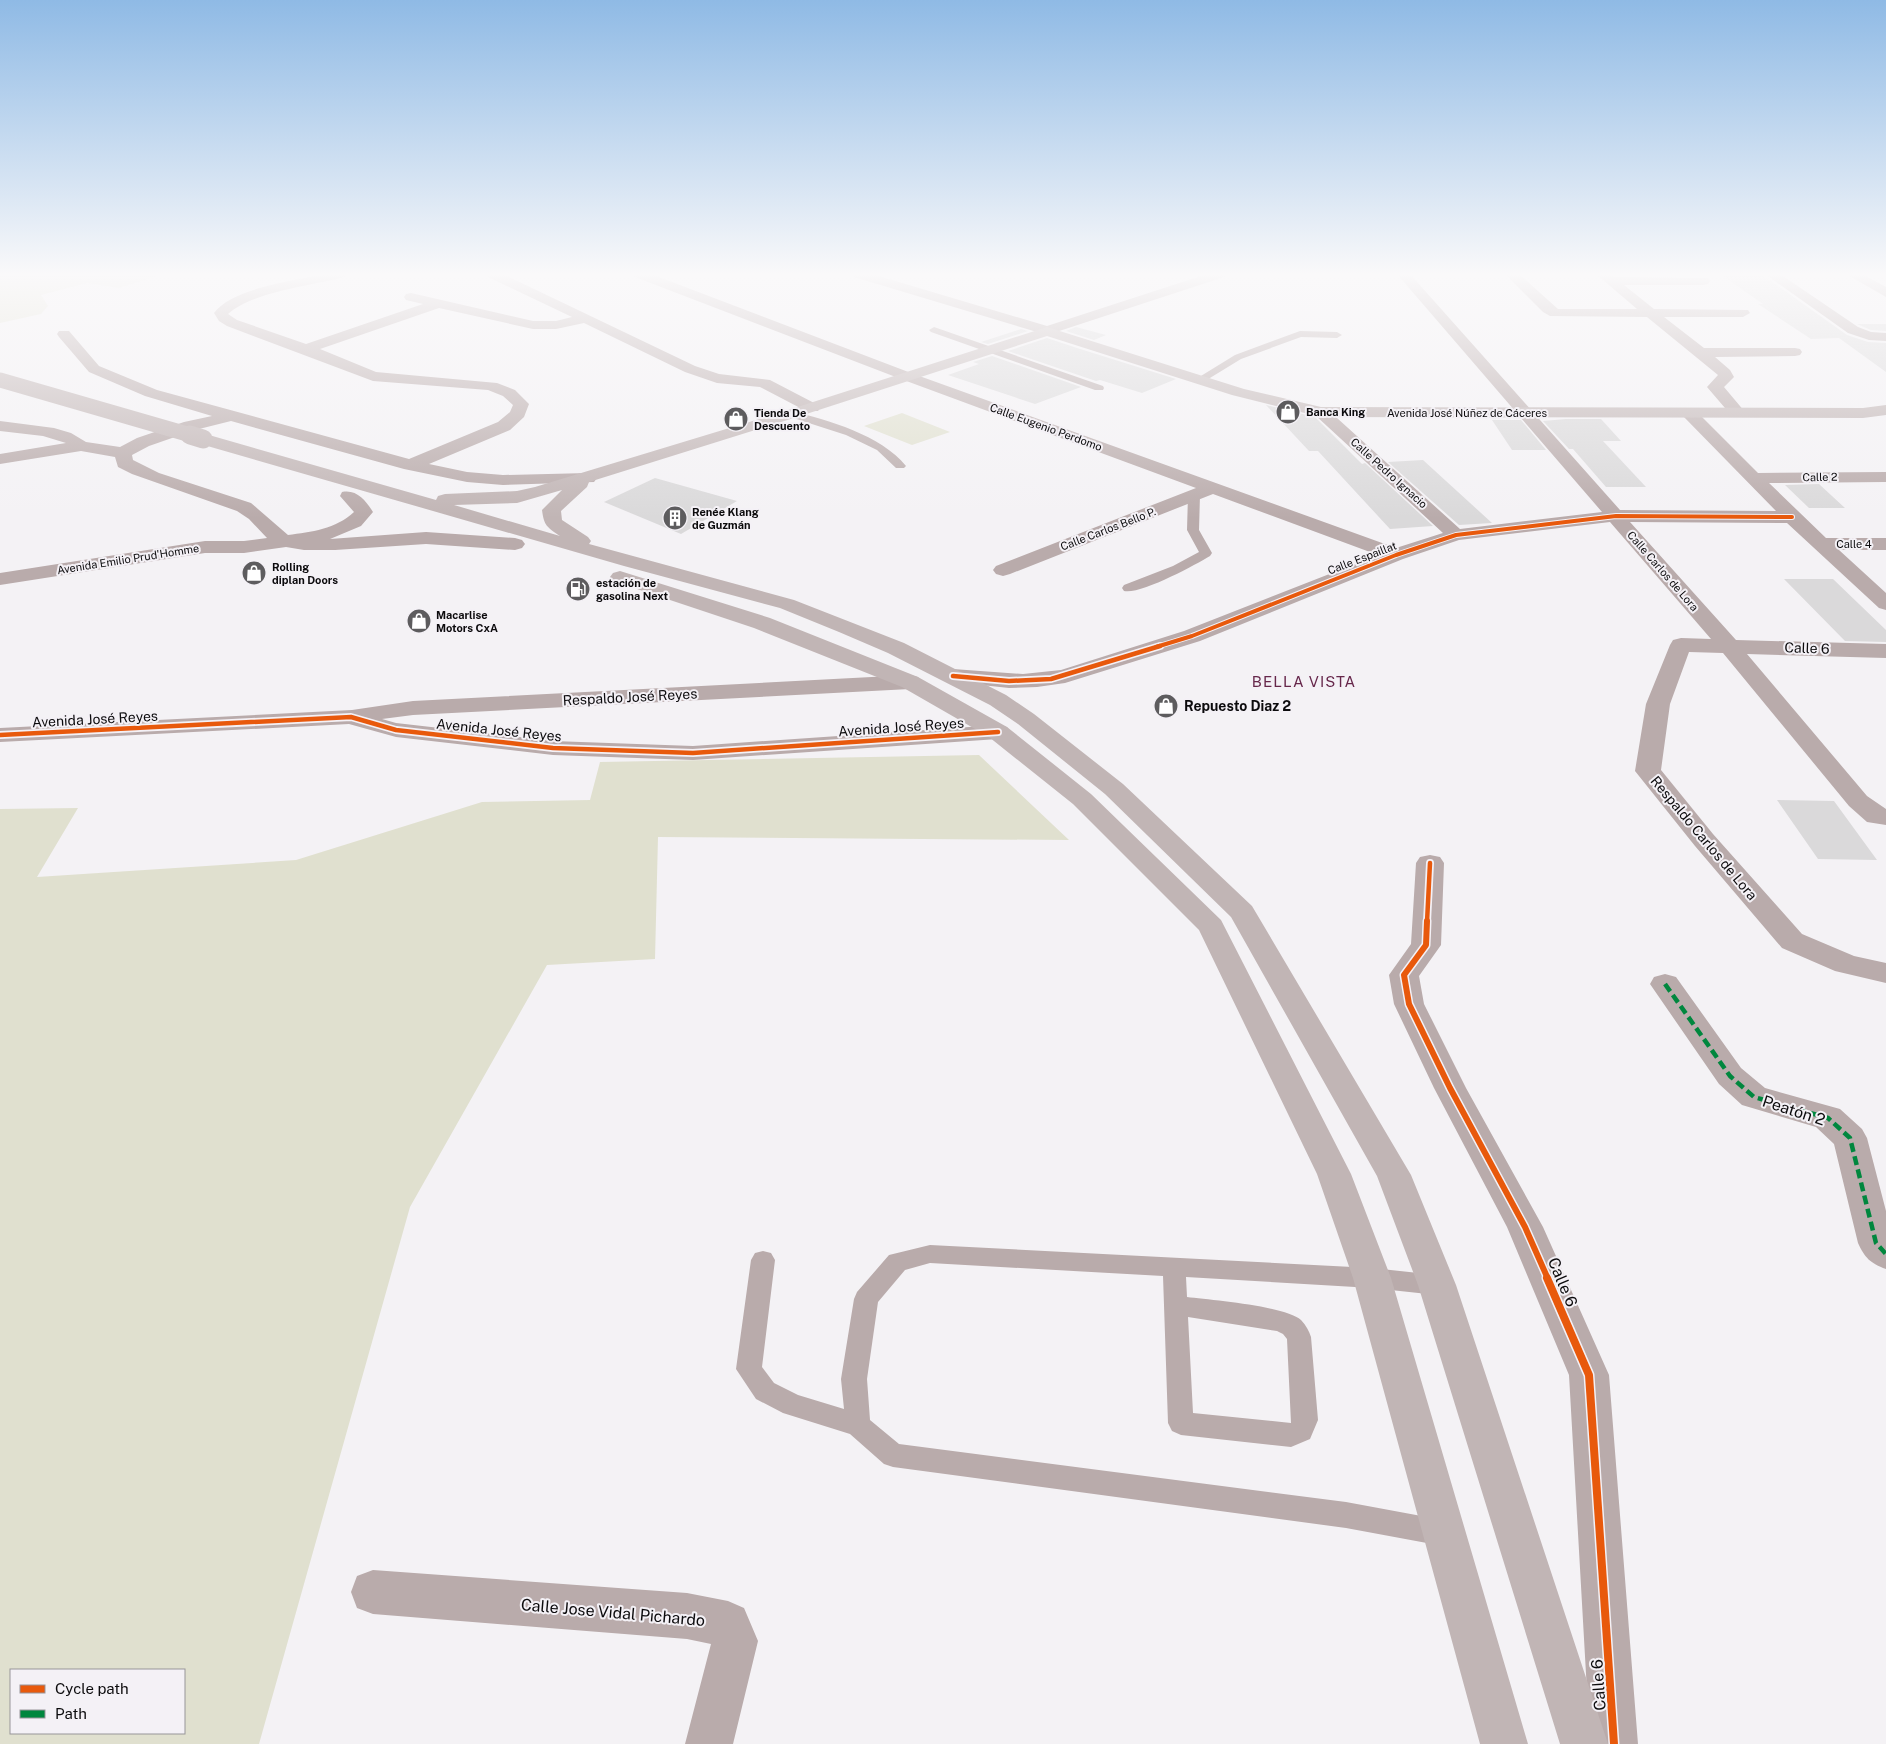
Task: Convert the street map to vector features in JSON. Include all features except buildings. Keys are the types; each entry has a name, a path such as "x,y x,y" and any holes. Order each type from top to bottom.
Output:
{"main road":[{"path":"413,499 452,500 517,497 588,478 812,408 970,355"},
{"name":"Avenida José Núñez de Cáceres","path":"1123,355 1238,392 1321,412 1863,413 1886,410"},
{"path":"0,380 196,442 349,496 515,544 762,623 910,682 998,732 1082,799 1211,926 1334,1174 1372,1278 1504,1744"},
{"path":"0,390 413,499 631,562 787,604 896,648 998,700 1026,719 1114,789 1242,912 1394,1175 1437,1285 1584,1744"},
{"path":"452,500 470,481 467,477"},
{"path":"588,478 568,493 551,510 553,522 583,542 631,562"}],"street":[{"path":"82,355 94,369 151,392 410,465 467,477 503,480 588,478"},
{"path":"322,355 373,376 491,386 509,393 521,404 518,414 504,426 410,465"},
{"path":"660,355 690,370 718,378 764,383 812,408"},
{"name":"Calle Eugenio Perdomo","path":"852,355 1396,555"},
{"name":"Calle Carlos de Lora","path":"1474,355 1729,646 1858,801 1876,816 1886,817"},
{"path":"1703,355 1725,373 1726,376 1715,387 1737,412"},
{"name":"Calle Pedro Ignacio","path":"1321,412 1456,535"},
{"path":"1689,413 1792,517 1886,604"},
{"path":"0,459 81,446 123,453 143,442 190,426 233,416"},
{"path":"0,426 62,435 75,439 81,446"},
{"path":"123,453 124,463 137,471 247,508 274,536 286,541 325,544 415,538 515,544"},
{"name":"Calle 2","path":"1753,478 1886,477"},
{"name":"Calle Carlos Bello P.","path":"1003,570 1213,488"},
{"path":"286,541 312,538 336,531 354,522 364,512 349,496"},
{"name":"Calle Espaillat","path":"953,676 1016,681 1044,681 1065,676 1192,636 1396,555 1456,535 1616,516 1792,517"},
{"path":"205,547 226,539 258,520"},
{"name":"Avenida Emilio Prud'Homme","path":"0,580 205,547 244,547 286,541"},
{"name":"Calle 4","path":"1822,544 1886,544"},
{"name":"Respaldo Carlos de Lora","path":"1729,646 1681,645 1658,704 1648,771 1704,840 1792,940 1846,964 1886,973"},
{"name":"Calle 6","path":"1729,646 1886,651"},
{"name":"Respaldo José Reyes","path":"351,717 413,708 910,682"},
{"name":"Avenida José Reyes","path":"0,736 351,717 396,730 553,748 693,752 998,732"},
{"name":"Calle 6","path":"1430,863 1426,945 1404,975 1409,1004 1450,1088 1525,1227 1590,1376 1614,1744"},
{"name":"Peatón 2","path":"1665,984 1730,1076 1754,1097 1828,1118 1850,1138 1876,1244 1886,1254"},
{"name":"Calle Jose Vidal Pichardo","path":"373,1592 687,1616 728,1624 735,1641 709,1744"}],"lane":[{"path":"1003,355 1099,388"},
{"path":"1200,379 1242,355"},
{"path":"791,414 866,440 882,448 900,466"},
{"path":"1129,588 1178,569 1206,553 1193,530 1194,495"},
{"path":"858,1425 854,1380 866,1299 897,1262 930,1254 1372,1278 1437,1285"},
{"path":"763,1260 749,1369 766,1390 792,1405 858,1425 893,1455 1346,1515 1444,1533"},
{"path":"1174,1268 1175,1305 1181,1422 1291,1436 1301,1431 1305,1420 1299,1337 1292,1327 1282,1321 1175,1305"}],"green space":[{"path":"902,413 950,432 912,445 864,426"},
{"path":"979,755 1069,840 658,837 655,959 547,965 410,1207 259,1744 0,1744 0,809 78,808 37,877 296,860 482,802 590,800 600,762"}],"marked path":[{"path":"1665,984 1730,1076 1754,1097 1828,1118 1850,1138 1876,1243 1886,1254"}],"cycle path":[{"path":"953,676 1023,681 1065,676 1192,636 1396,555 1456,535 1616,516 1792,517"},
{"path":"0,735 351,717 396,730 553,748 693,753 998,732"},
{"path":"1430,863 1426,945 1404,975 1409,1004 1450,1088 1525,1227 1589,1375 1614,1744"}],"place":[{"name":"Banca King","path":"1288,412"},
{"name":"Tienda De Descuento","path":"736,419"},
{"name":"Renée Klang de Guzmán","path":"675,518"},
{"name":"Rolling diplan Doors","path":"254,573"},
{"name":"estación de gasolina Next","path":"578,589"},
{"name":"Macarlise Motors CxA","path":"419,621"},
{"name":"Repuesto Diaz 2","path":"1166,706"}],"district":[{"name":"BELLA VISTA","path":"1304,682"}]}
